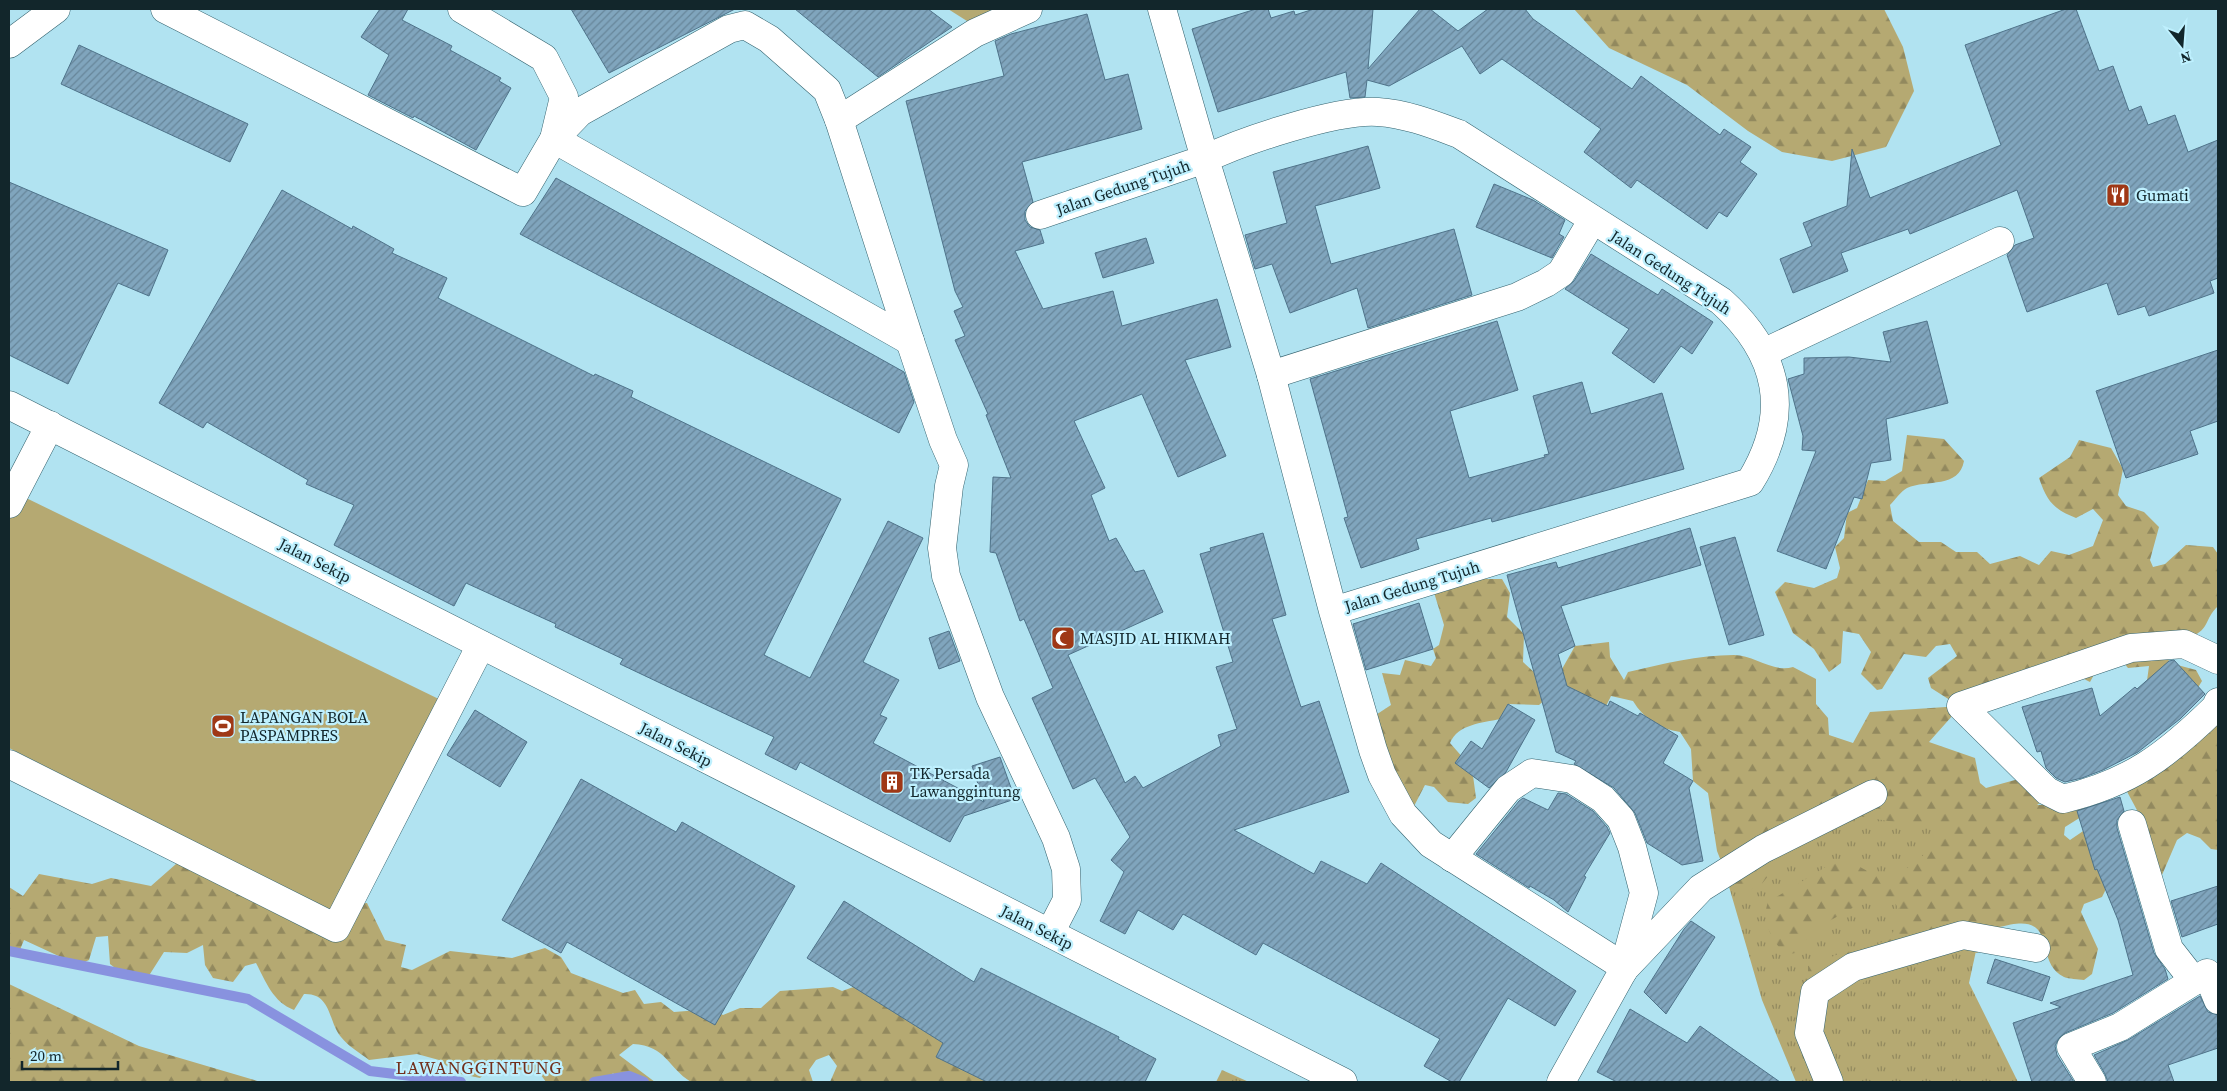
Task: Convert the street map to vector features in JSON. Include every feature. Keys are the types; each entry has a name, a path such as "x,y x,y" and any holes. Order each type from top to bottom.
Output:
{"street":[{"path":"9,44 56,9"},
{"path":"165,9 522,192 554,140 580,112 729,29 745,25 768,40 827,90 839,120 940,432 954,465 949,486 942,548 946,576 990,697 1056,838 1066,869 1067,900 1050,933"},
{"path":"462,9 544,58 564,97 554,140"},
{"path":"839,120 975,33 1028,9"},
{"name":"Jalan Gedung Tujuh","path":"1162,9 1205,159 1271,375 1333,611 1382,775 1393,798 1414,828 1431,844 1618,963 1623,971"},
{"name":"Jalan Gedung Tujuh","path":"1040,215 1205,159 1236,146 1347,115 1377,112 1415,118 1459,134 1592,221 1721,301 1751,332 1763,353 1771,373 1775,398 1775,420 1770,443 1750,482 1333,611"},
{"path":"554,140 910,341"},
{"path":"1271,375 1517,297 1546,283 1561,273 1592,221"},
{"path":"1763,353 2000,241"},
{"name":"Jalan Sekip","path":"9,405 1343,1082"},
{"path":"9,504 50,425"},
{"path":"2218,660 2184,644 2131,648 1961,706 2047,791 2063,799 2092,792 2122,780 2150,764 2174,746 2216,707 2218,702"},
{"path":"9,764 336,928 481,645"},
{"path":"1452,858 1508,789 1532,773 1572,779 1603,799 1621,820 1632,847 1644,893 1623,971"},
{"path":"1561,1082 1623,971 1701,888 1763,849 1873,794"},
{"path":"2132,824 2169,949 2194,981"},
{"path":"1829,1082 1809,1033 1815,992 1853,967 1963,935 2036,948"},
{"path":"2092,1082 2071,1047 2120,1027 2207,973 2218,1000"}],"green space":[{"path":"948,9 1015,9 1012,25 967,21"},
{"path":"1574,9 1884,9 1903,47 1914,91 1886,147 1832,161 1782,152 1748,131 1687,85 1609,48"},
{"path":"1907,435 1944,439 1964,461 1961,470 1956,476 1941,482 1915,485 1907,488 1890,505 1893,521 1919,542 1941,542 1956,552 1977,552 1990,564 2020,556 2039,565 2051,551 2069,555 2093,546 2103,520 2093,509 2076,518 2062,511 2048,498 2039,478 2070,457 2079,440 2111,448 2123,469 2118,495 2126,506 2144,512 2159,527 2150,560 2153,567 2165,564 2186,545 2213,547 2218,554 2218,606 2205,626 2197,634 2185,639 2161,644 2170,663 2196,670 2202,681 2180,717 2146,688 2149,666 2128,668 2118,656 2102,660 2090,682 2072,673 2045,692 1953,702 1931,688 1928,678 1957,656 1950,644 1936,646 1926,657 1904,654 1882,689 1877,690 1861,674 1871,652 1859,634 1843,631 1841,663 1829,672 1814,649 1793,633 1775,592 1785,582 1814,588 1837,578 1840,568 1835,547 1844,538 1847,513 1857,508 1868,480 1885,481 1902,471"},
{"name":"LAPANGAN BOLA PASPAMPRES","path":"20,495 449,704 336,914 9,748 9,516"},
{"path":"1466,579 1502,579 1510,593 1507,617 1524,634 1523,662 1535,673 1562,669 1575,646 1609,642 1610,657 1624,680 1628,672 1721,655 1741,656 1778,668 1793,667 1816,679 1816,704 1828,718 1829,735 1853,743 1870,712 1961,706 1929,742 1975,758 1980,783 1986,788 2033,775 2046,799 2037,805 2081,804 2085,810 2081,817 2065,827 2064,835 2070,840 2092,825 2106,889 2102,897 2084,904 2081,912 2098,949 2092,974 2084,980 2064,977 2054,969 2049,960 2039,930 2031,925 2017,924 1997,928 1992,942 1977,953 1950,947 1929,965 1891,964 1860,985 1815,992 1808,985 1808,966 1849,950 1866,950 1891,937 1901,913 1894,901 1865,901 1815,929 1795,953 1786,955 1776,943 1769,930 1766,916 1768,902 1829,865 1847,860 1878,876 1889,877 1897,874 1925,854 1941,832 1935,824 1923,827 1853,815 1793,846 1760,886 1744,892 1724,885 1723,866 1717,851 1708,793 1693,781 1691,749 1680,732 1659,726 1647,718 1633,701 1611,696 1604,710 1554,692 1539,705 1508,704 1500,719 1471,725 1459,732 1450,743 1472,768 1476,798 1468,804 1448,802 1434,787 1425,785 1413,808 1362,724 1391,705 1382,673 1400,675 1405,660 1431,666 1436,658 1433,649 1439,645 1444,625 1432,586"},
{"path":"2218,706 2218,850 2211,849 2200,838 2187,833 2177,840 2162,875 2147,877 2133,855 2138,812 2124,786"},
{"path":"1749,785 1961,813 1991,882 1969,983 2018,1082 1796,1082 1762,1000 1723,866"},
{"path":"201,842 351,904 367,903 385,940 406,945 401,967 412,970 450,951 512,958 545,948 561,957 571,973 623,993 635,990 644,1004 661,1002 674,1012 712,1009 723,1015 740,1008 761,1008 780,991 833,987 842,991 871,981 904,1004 913,1024 926,1024 998,1077 1002,1082 830,1082 837,1066 829,1055 816,1060 809,1070 813,1082 691,1082 660,1053 644,1046 633,1044 619,1055 655,1082 619,1082 613,1073 608,1082 546,1082 541,1075 495,1063 480,1078 456,1073 439,1060 417,1054 369,1060 341,1037 325,1003 320,998 304,994 294,1010 275,997 256,963 245,966 233,982 213,978 205,965 203,945 187,953 164,952 150,974 129,979 110,964 108,936 96,937 89,960 78,965 24,940 19,952 9,950 9,887 23,896 39,874 92,884 111,878 151,886"},
{"path":"9,984 139,1046 261,1082 9,1082"},
{"path":"1222,1070 1249,1082 1216,1082"}],"building":[{"path":"380,9 408,9 402,20 452,46 450,50 501,78 499,81 511,88 476,150 414,116 413,118 368,95 389,55 361,37"},
{"path":"571,9 735,9 609,73"},
{"path":"795,9 928,9 952,27 878,77"},
{"path":"1256,9 1268,9 1271,18 1294,11 1295,15 1314,9 1373,9 1368,69 1420,9 1430,9 1458,31 1488,9 1525,9 1533,19 1632,89 1641,76 1720,135 1724,129 1751,147 1740,162 1757,174 1727,217 1719,212 1707,229 1637,180 1631,188 1584,152 1601,129 1502,59 1480,74 1462,46 1389,86 1367,80 1365,97 1350,98 1346,72 1218,112 1192,29"},
{"name":"Gumati","path":"2066,9 2076,9 2099,71 2113,66 2129,111 2141,106 2148,125 2175,115 2188,152 2218,140 2218,278 2210,281 2214,293 2149,316 2145,306 2118,315 2107,283 2027,312 2007,255 2015,245 2034,238 2017,190 1910,234 1908,229 1841,253 1848,271 1793,293 1780,259 1812,246 1803,223 1847,206 1852,149 1870,198 2001,145 1965,45"},
{"path":"1087,14 1105,80 1128,74 1142,129 1022,162 1033,202 1025,211 1025,220 1030,227 1040,230 1044,243 1015,251 1043,309 1113,291 1122,326 1217,299 1231,347 1185,360 1226,456 1178,477 1142,394 1074,421 1105,488 1091,495 1109,541 1116,538 1135,572 1144,570 1163,612 1068,655 1125,783 1135,776 1143,788 1221,746 1218,735 1237,729 1216,667 1233,662 1200,554 1211,551 1210,548 1263,533 1286,615 1272,619 1301,707 1319,701 1349,792 1234,830 1314,874 1321,861 1367,884 1381,863 1576,991 1555,1026 1508,998 1459,1082 1452,1082 1424,1066 1440,1039 1263,943 1256,955 1183,914 1173,930 1138,910 1125,934 1100,921 1124,872 1111,860 1130,837 1095,778 1073,789 1032,698 1053,688 1024,619 1020,621 996,553 990,552 993,477 1011,478 986,415 988,414 955,340 965,336 954,311 963,307 955,291 906,101 1004,76 995,41 1011,34"},
{"path":"79,45 248,124 230,162 61,84"},
{"path":"1368,146 1380,188 1315,206 1331,264 1454,229 1472,295 1368,328 1357,288 1290,313 1272,264 1255,269 1245,235 1287,223 1273,172"},
{"path":"556,178 904,372 914,402 899,433 520,234"},
{"path":"9,182 168,250 149,296 118,283 68,384 9,355"},
{"path":"1494,184 1533,200 1565,220 1559,234 1564,237 1552,258 1476,227"},
{"path":"282,190 352,229 353,226 394,249 392,253 447,278 438,298 594,376 595,374 633,391 631,397 841,499 764,655 810,678 888,521 923,538 863,662 899,680 880,715 887,718 873,743 984,802 972,766 1000,757 1015,799 964,816 950,842 800,762 796,770 765,754 774,737 620,664 623,659 555,627 556,624 466,583 454,606 334,545 354,505 306,484 308,480 207,422 203,428 159,403"},
{"path":"1146,238 1154,263 1103,278 1095,253"},
{"path":"1591,254 1658,295 1662,289 1713,322 1692,354 1681,346 1654,383 1612,353 1629,329 1565,289 1574,281"},
{"path":"1497,321 1518,390 1450,411 1469,478 1545,457 1544,455 1549,454 1533,396 1582,382 1591,414 1662,393 1684,469 1492,522 1491,518 1416,539 1419,549 1361,568 1344,518 1348,517 1310,379"},
{"path":"1927,321 1948,403 1886,419 1891,460 1871,463 1862,499 1854,497 1826,569 1777,551 1816,451 1802,450 1803,436 1788,379 1804,374 1804,358 1849,357 1891,362 1883,332"},
{"path":"2218,350 2218,421 2190,431 2198,454 2126,478 2096,391"},
{"path":"1690,528 1701,565 1561,606 1575,646 1558,654 1567,686 1608,706 1610,701 1638,716 1640,713 1678,736 1663,763 1693,781 1689,788 1703,861 1682,865 1647,843 1635,813 1614,788 1574,764 1576,761 1556,752 1507,575 1556,562 1558,568"},
{"path":"1735,537 1764,635 1729,645 1700,547"},
{"path":"1419,603 1433,649 1366,670 1353,624"},
{"path":"949,631 960,661 939,669 929,638"},
{"path":"2174,660 2205,694 2180,719 2138,752 2103,770 2082,778 2065,782 2056,778 2046,768 2041,751 2037,752 2022,707 2092,688 2100,716 2135,687 2137,689 2169,661"},
{"path":"1508,704 1535,720 1506,772 1489,788 1455,763 1471,741 1482,749"},
{"path":"475,710 527,742 500,787 447,755"},
{"path":"581,779 676,832 682,822 795,886 715,1025 567,942 561,953 502,920"},
{"path":"1558,793 1566,794 1593,811 1610,833 1584,876 1586,877 1568,912 1554,900 1530,886 1529,888 1476,854 1523,798 1548,810"},
{"path":"2120,797 2124,811 2117,820 2117,828 2154,953 2165,969 2168,979 2113,1013 2065,1033 2059,1038 2055,1046 2057,1055 2074,1082 2032,1082 2013,1023 2061,1007 2050,1003 2133,975 2118,920 2097,869 2095,870 2077,811"},
{"path":"2218,886 2218,924 2182,937 2171,901"},
{"path":"844,901 974,982 981,968 1119,1037 1118,1039 1156,1059 1145,1082 987,1082 936,1057 943,1043 807,958"},
{"path":"1691,921 1715,937 1666,1014 1644,992"},
{"path":"1995,959 2050,977 2042,1001 1987,983"},
{"path":"2200,996 2208,1012 2218,1015 2218,1048 2168,1065 2174,1082 2108,1082 2094,1055 2128,1040"},
{"path":"1630,1009 1687,1043 1700,1026 1780,1082 1617,1082 1597,1072"}],"waterway":[{"path":"9,951 248,999 370,1071 461,1082"},
{"path":"594,1082 629,1076 644,1082"}],"place":[{"name":"Gumati","path":"2118,195"},
{"name":"MASJID AL HIKMAH","path":"1063,638"},
{"name":"LAPANGAN BOLA PASPAMPRES","path":"223,726"},
{"name":"TK Persada Lawanggintung","path":"892,782"}],"district":[{"name":"LAWANGGINTUNG","path":"479,1067"}]}
